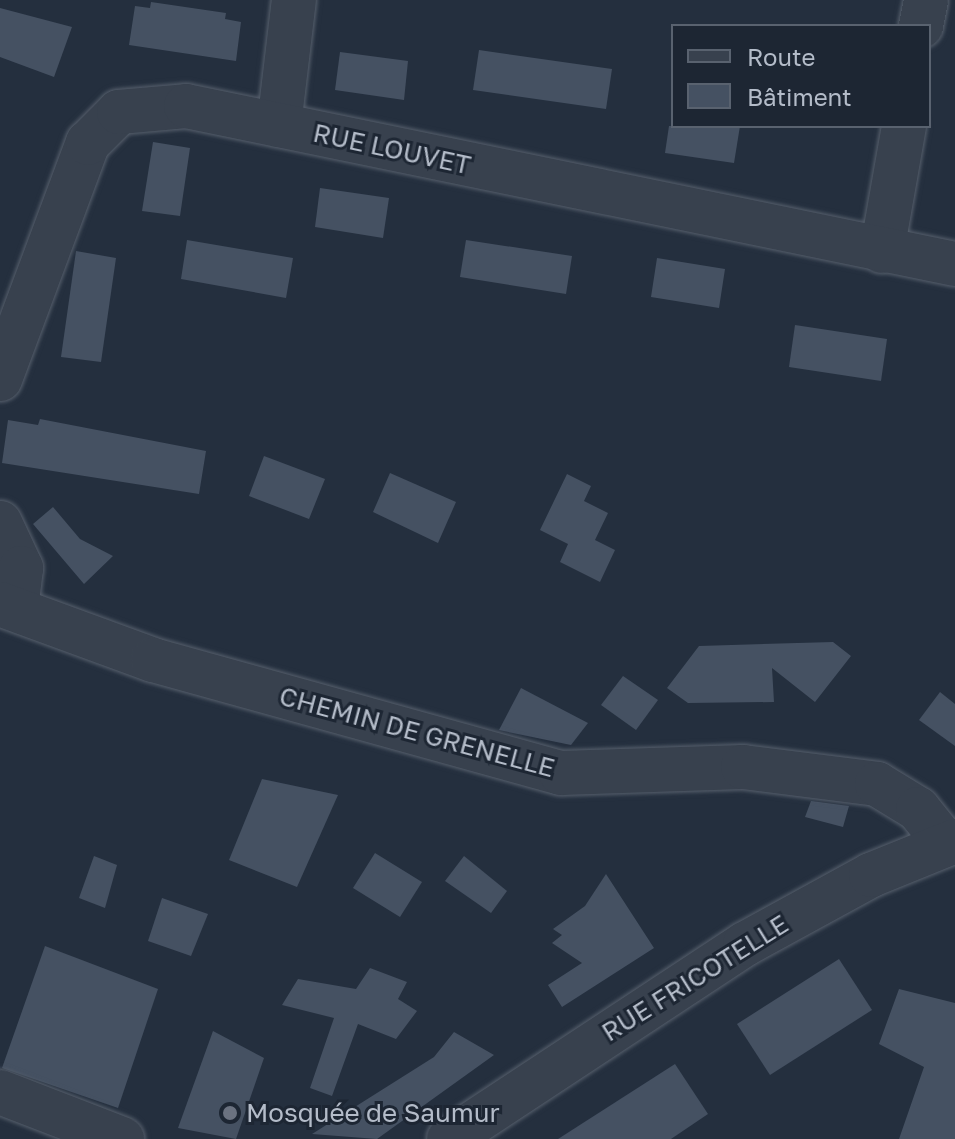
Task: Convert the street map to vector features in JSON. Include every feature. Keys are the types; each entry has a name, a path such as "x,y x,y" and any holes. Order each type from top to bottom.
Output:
{"street":[{"path":"279,125 294,0"},
{"path":"921,24 926,0"},
{"name":"RUE LOUVET","path":"0,379 88,143 119,112 186,106 955,264"},
{"path":"882,251 904,128"},
{"name":"CHEMIN DE GRENELLE","path":"0,523 21,568 8,607 153,660 561,773 743,767 877,784 918,809 950,842"},
{"name":"RUE FRICOTELLE","path":"449,1139 745,944 871,875 950,842"},
{"path":"0,1092 122,1139"}],"building":[{"path":"151,2 226,13 225,19 241,22 236,61 129,45 135,6 150,8"},
{"path":"0,8 72,27 54,77 0,57"},
{"path":"479,50 612,69 606,109 473,90"},
{"path":"340,52 408,61 404,100 335,90"},
{"path":"669,126 740,128 734,163 665,153"},
{"path":"153,142 190,148 180,216 142,211"},
{"path":"320,188 389,198 383,238 315,227"},
{"path":"187,240 293,258 286,298 181,279"},
{"path":"466,240 572,256 566,294 460,277"},
{"path":"76,251 116,258 101,362 61,357"},
{"path":"657,258 725,269 719,308 651,297"},
{"path":"795,325 887,339 881,381 789,367"},
{"path":"40,419 206,451 199,494 2,463 8,420 38,425"},
{"path":"264,456 325,479 309,519 249,496"},
{"path":"390,473 456,502 438,543 373,512"},
{"path":"567,474 591,486 584,501 608,513 595,540 615,550 600,582 560,562 568,544 540,530"},
{"path":"53,507 80,539 113,556 84,584 33,524"},
{"path":"833,642 851,656 815,702 772,668 774,702 688,703 667,688 699,646"},
{"path":"623,676 658,700 636,730 601,705"},
{"path":"521,688 588,723 571,745 499,730"},
{"path":"940,692 955,704 955,746 919,720"},
{"path":"262,779 338,795 297,887 229,860"},
{"path":"811,801 849,806 843,827 805,817"},
{"path":"375,853 422,882 400,917 353,888"},
{"path":"94,856 117,865 105,908 79,898"},
{"path":"464,856 507,891 491,913 445,881"},
{"path":"606,874 654,948 562,1007 548,985 582,963 552,943 562,935 553,929 585,906"},
{"path":"162,898 208,914 191,956 148,941"},
{"path":"45,946 158,989 118,1108 2,1068"},
{"path":"839,959 872,1010 770,1075 737,1024"},
{"path":"370,968 407,982 398,999 417,1011 396,1039 358,1024 332,1096 310,1088 334,1018 282,1005 298,979 356,989"},
{"path":"899,989 955,1003 955,1139 899,1139 924,1067 879,1044"},
{"path":"213,1031 264,1058 236,1139 178,1128"},
{"path":"454,1032 494,1055 377,1139 312,1134 434,1057"},
{"path":"675,1064 708,1114 671,1139 558,1139"}],"place":[{"name":"Mosquée de Saumur","path":"230,1113"}]}
